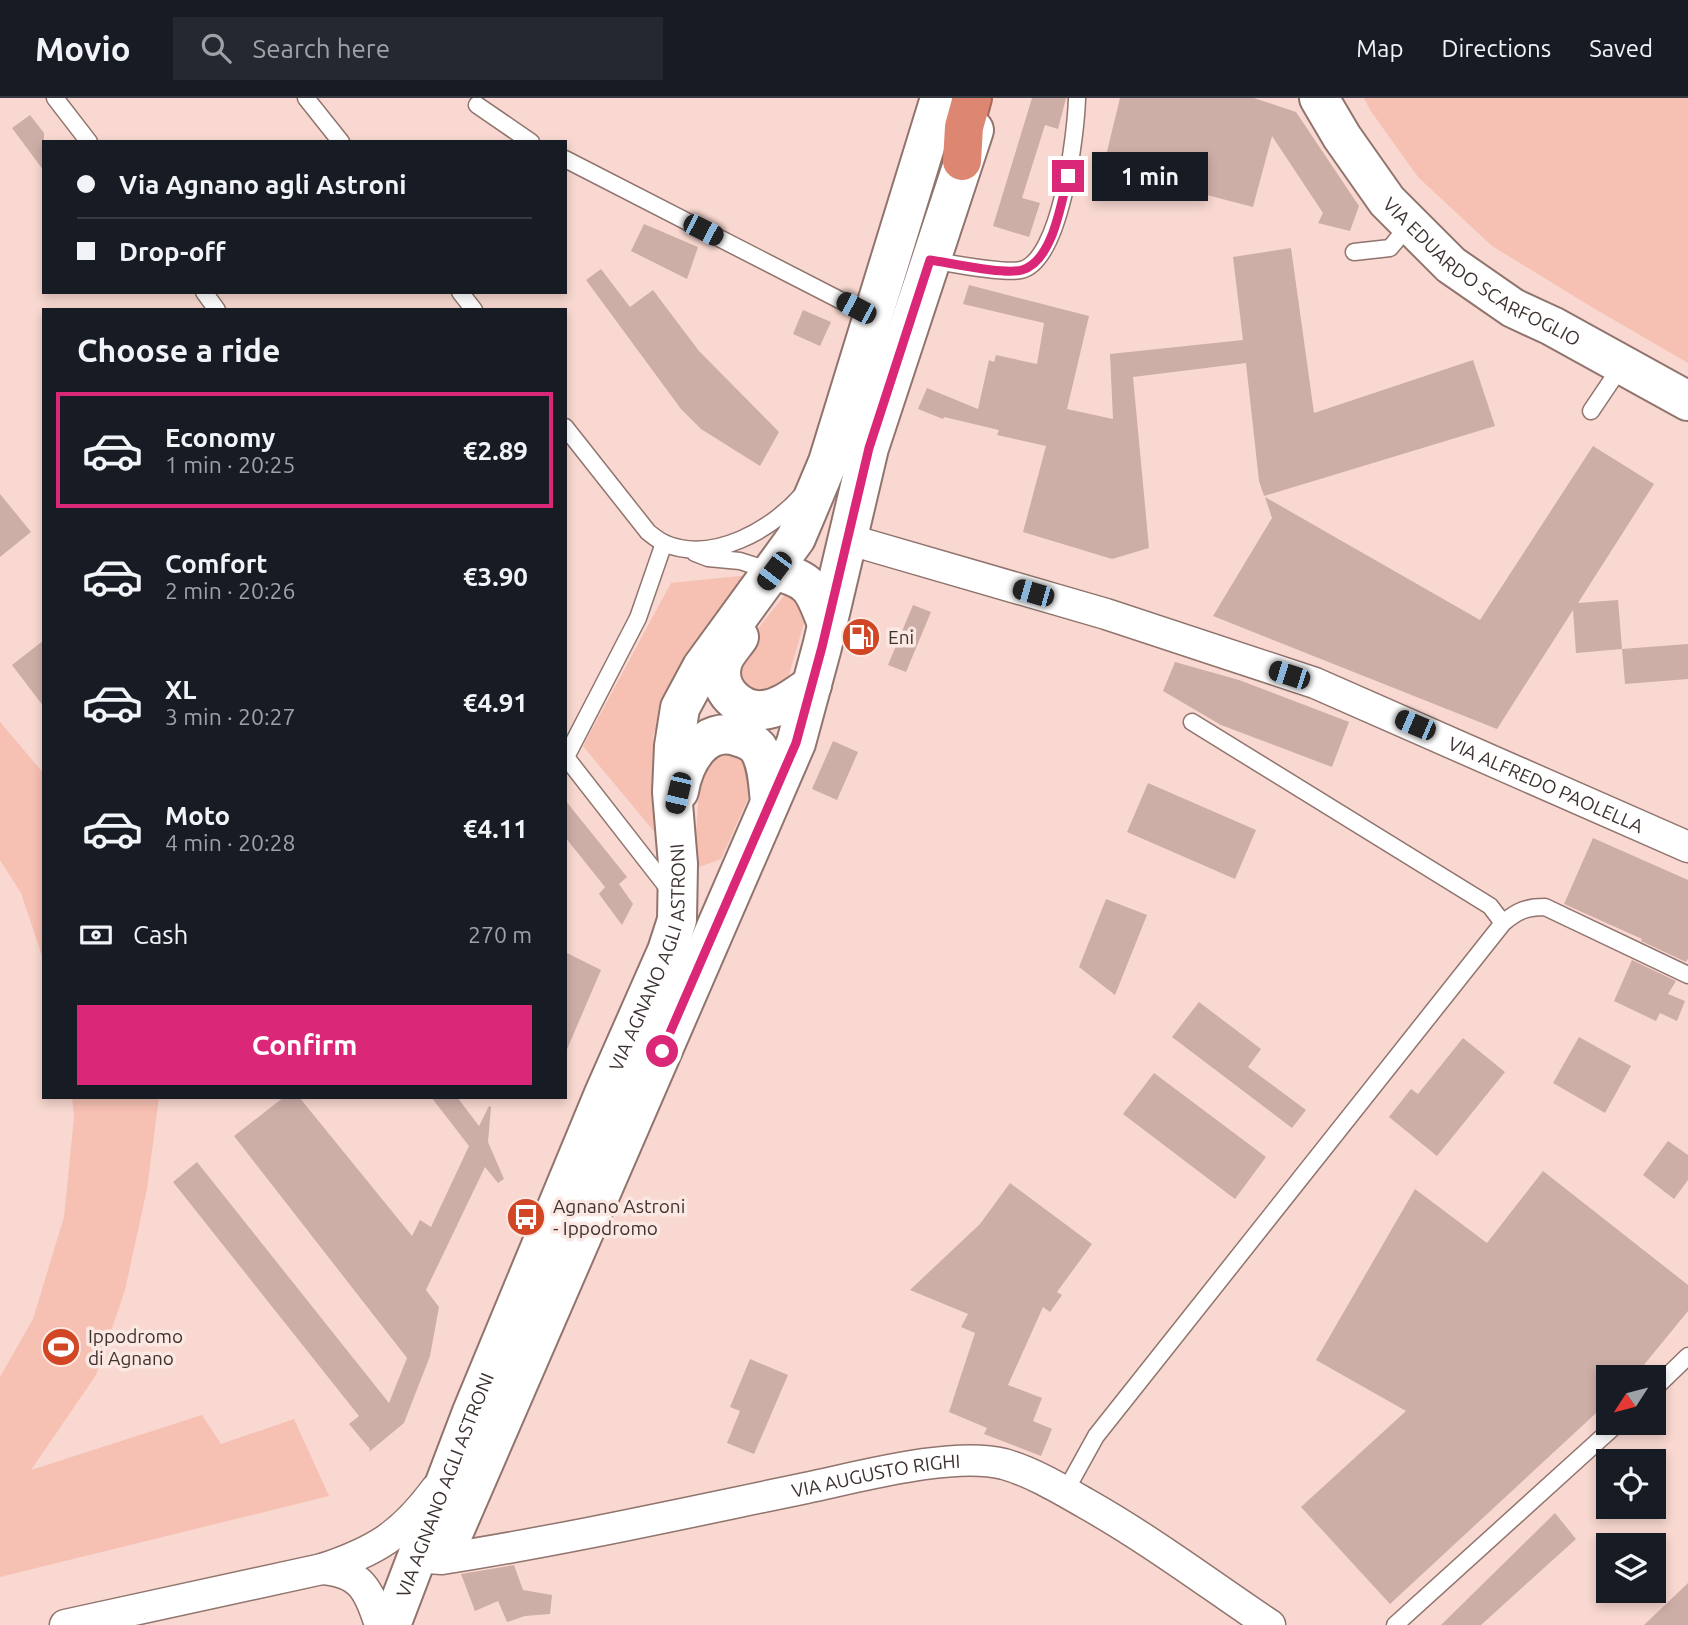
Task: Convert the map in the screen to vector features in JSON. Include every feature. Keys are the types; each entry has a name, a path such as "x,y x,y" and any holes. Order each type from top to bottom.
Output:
{"highway":[{"path":"962,161 964,127 972,98"}],"main road":[{"name":"VIA AGNANO AGLI ASTRONI","path":"415,1625 449,1472 603,1096 667,951 677,920 674,746 680,708 702,667 796,538 828,462 940,98"},
{"name":"VIA AGNANO AGLI ASTRONI","path":"391,1625 429,1558 796,743 869,448 985,98"},
{"name":"VIA EDUARDO SCARFOGLIO","path":"1319,98 1365,172 1409,225 1451,265 1495,297 1688,401"},
{"path":"812,685 773,708 742,707 733,699 722,678 721,666 726,655 760,611 774,571 793,575 815,592 827,624"},
{"path":"674,813 681,779 695,750 708,738 719,734 748,740 758,748 767,777 769,802"},
{"path":"678,882 688,874 705,880 716,876 751,846"}],"street":[{"name":"VIA ALFREDO PAOLELLA","path":"847,539 1106,614 1315,683 1688,847"},
{"name":"VIA AUGUSTO RIGHI","path":"429,1558 550,1540 899,1469 978,1460 1004,1464 1031,1474 1110,1517 1270,1625"},
{"path":"65,1625 322,1569 358,1557 402,1530 449,1472"},
{"path":"322,1569 340,1570 354,1576 370,1598 380,1625"}],"lane":[{"path":"55,98 87,140"},
{"path":"306,98 339,140"},
{"path":"930,260 1020,271 1035,263 1044,252 1062,198 1076,121 1077,98"},
{"path":"477,105 528,140"},
{"path":"567,160 871,316"},
{"path":"1354,251 1390,248 1409,225"},
{"path":"462,294 472,308"},
{"path":"1591,411 1622,365"},
{"path":"567,430 648,532 664,543 708,558 740,561 774,571"},
{"path":"682,548 719,547 756,531 800,497 828,462"},
{"path":"567,755 638,618 664,543"},
{"path":"1192,722 1490,906 1503,923"},
{"path":"567,758 678,882"},
{"path":"1065,1492 1096,1436 1503,923 1517,911 1530,907 1545,907 1688,975"},
{"path":"1666,1377 1688,1356"},
{"path":"1395,1625 1605,1435"}],"shaded area":[{"path":"1364,98 1688,98 1688,363 1492,246 1418,177"},
{"path":"750,575 689,662 653,735 663,842 583,746 671,583"},
{"path":"791,587 809,606 788,678 776,691 744,693 737,655"},
{"path":"0,722 42,772 42,956 21,893 0,860"},
{"path":"712,751 747,755 750,794 721,859 694,869 700,771"},
{"name":"Ippodromo di Agnano","path":"72,1099 159,1099 147,1189 125,1290 96,1375 31,1470 202,1415 221,1444 294,1419 329,1496 0,1577 0,1377 33,1319 64,1217 74,1117"}],"building":[{"path":"1032,98 1066,98 1058,129 1045,125 1022,198 1040,203 1029,237 993,226"},
{"path":"1120,98 1254,98 1296,112 1359,206 1350,231 1318,223 1323,213 1272,136 1253,207 1103,168"},
{"path":"30,115 44,133 42,168 12,128"},
{"path":"644,224 698,247 687,279 631,251"},
{"path":"1291,248 1314,413 1473,360 1495,426 1264,496 1259,481 1246,363 1133,377 1149,548 1112,559 1023,532 1046,446 997,435 999,430 944,417 943,419 918,409 927,388 978,409 989,360 994,362 996,355 1037,364 1044,323 963,304 969,285 1089,316 1067,409 1113,419 1110,354 1243,340 1233,257"},
{"path":"601,269 630,307 653,290 699,351 779,432 760,466 701,429 681,409 586,280"},
{"path":"803,310 831,322 820,346 793,334"},
{"path":"1593,446 1654,484 1578,603 1618,600 1622,649 1576,653 1573,610 1497,729 1213,616 1272,518 1265,497 1480,620"},
{"path":"0,494 31,532 0,557"},
{"path":"913,605 931,612 906,672 888,665"},
{"path":"42,642 42,704 12,665"},
{"path":"1688,644 1688,679 1625,684 1622,649"},
{"path":"1175,662 1239,680 1349,722 1332,767 1221,725 1163,691"},
{"path":"833,741 858,752 837,800 812,789"},
{"path":"1148,783 1256,830 1235,879 1127,832"},
{"path":"567,802 627,877 619,884 633,904 622,925 599,894 605,887 567,840"},
{"path":"1593,838 1688,880 1686,962 1564,904"},
{"path":"1106,899 1147,915 1115,995 1079,967"},
{"path":"567,953 601,970 567,1049"},
{"path":"1632,960 1676,981 1668,994 1685,1001 1677,1021 1660,1013 1656,1021 1614,1001"},
{"path":"1199,1002 1261,1049 1248,1067 1306,1110 1292,1128 1172,1037"},
{"path":"1579,1037 1631,1066 1605,1113 1553,1083"},
{"path":"1463,1038 1505,1072 1437,1156 1389,1117 1411,1089 1418,1094"},
{"path":"1154,1073 1266,1157 1235,1199 1123,1114"},
{"path":"281,1099 301,1099 412,1236 420,1220 431,1227 469,1146 433,1099 459,1099 479,1126 489,1106 491,1107 488,1142 504,1179 498,1183 485,1167 426,1290 439,1307 430,1356 404,1423 369,1452 370,1449 349,1424 359,1416 173,1182 197,1162 389,1403 407,1358 234,1136"},
{"path":"1668,1141 1688,1155 1688,1180 1674,1199 1643,1175"},
{"path":"1543,1171 1688,1285 1688,1311 1644,1365 1596,1365 1596,1413 1390,1604 1301,1507 1406,1411 1316,1360 1415,1189 1487,1243"},
{"path":"1010,1183 1092,1244 1057,1292 1062,1295 1050,1312 1043,1307 1008,1385 1042,1398 1033,1421 1052,1429 1041,1456 984,1434 987,1428 949,1412 975,1333 961,1327 968,1314 910,1290 980,1224"},
{"path":"750,1359 788,1375 754,1454 727,1443 740,1411 730,1407"},
{"path":"1555,1513 1576,1539 1481,1625 1441,1625"},
{"path":"514,1565 523,1590 552,1595 550,1614 525,1616 507,1622 498,1601 475,1611 461,1574"},
{"path":"1688,1583 1688,1625 1644,1625"}],"place":[{"name":"Eni","path":"861,637"},
{"name":"Agnano Astroni - Ippodromo","path":"526,1217"},
{"name":"Ippodromo di Agnano","path":"61,1347"}],"route":[{"path":"662,1051 796,743 822,647 869,448 930,260 1020,271 1035,263 1044,252 1056,221 1068,176"}]}
